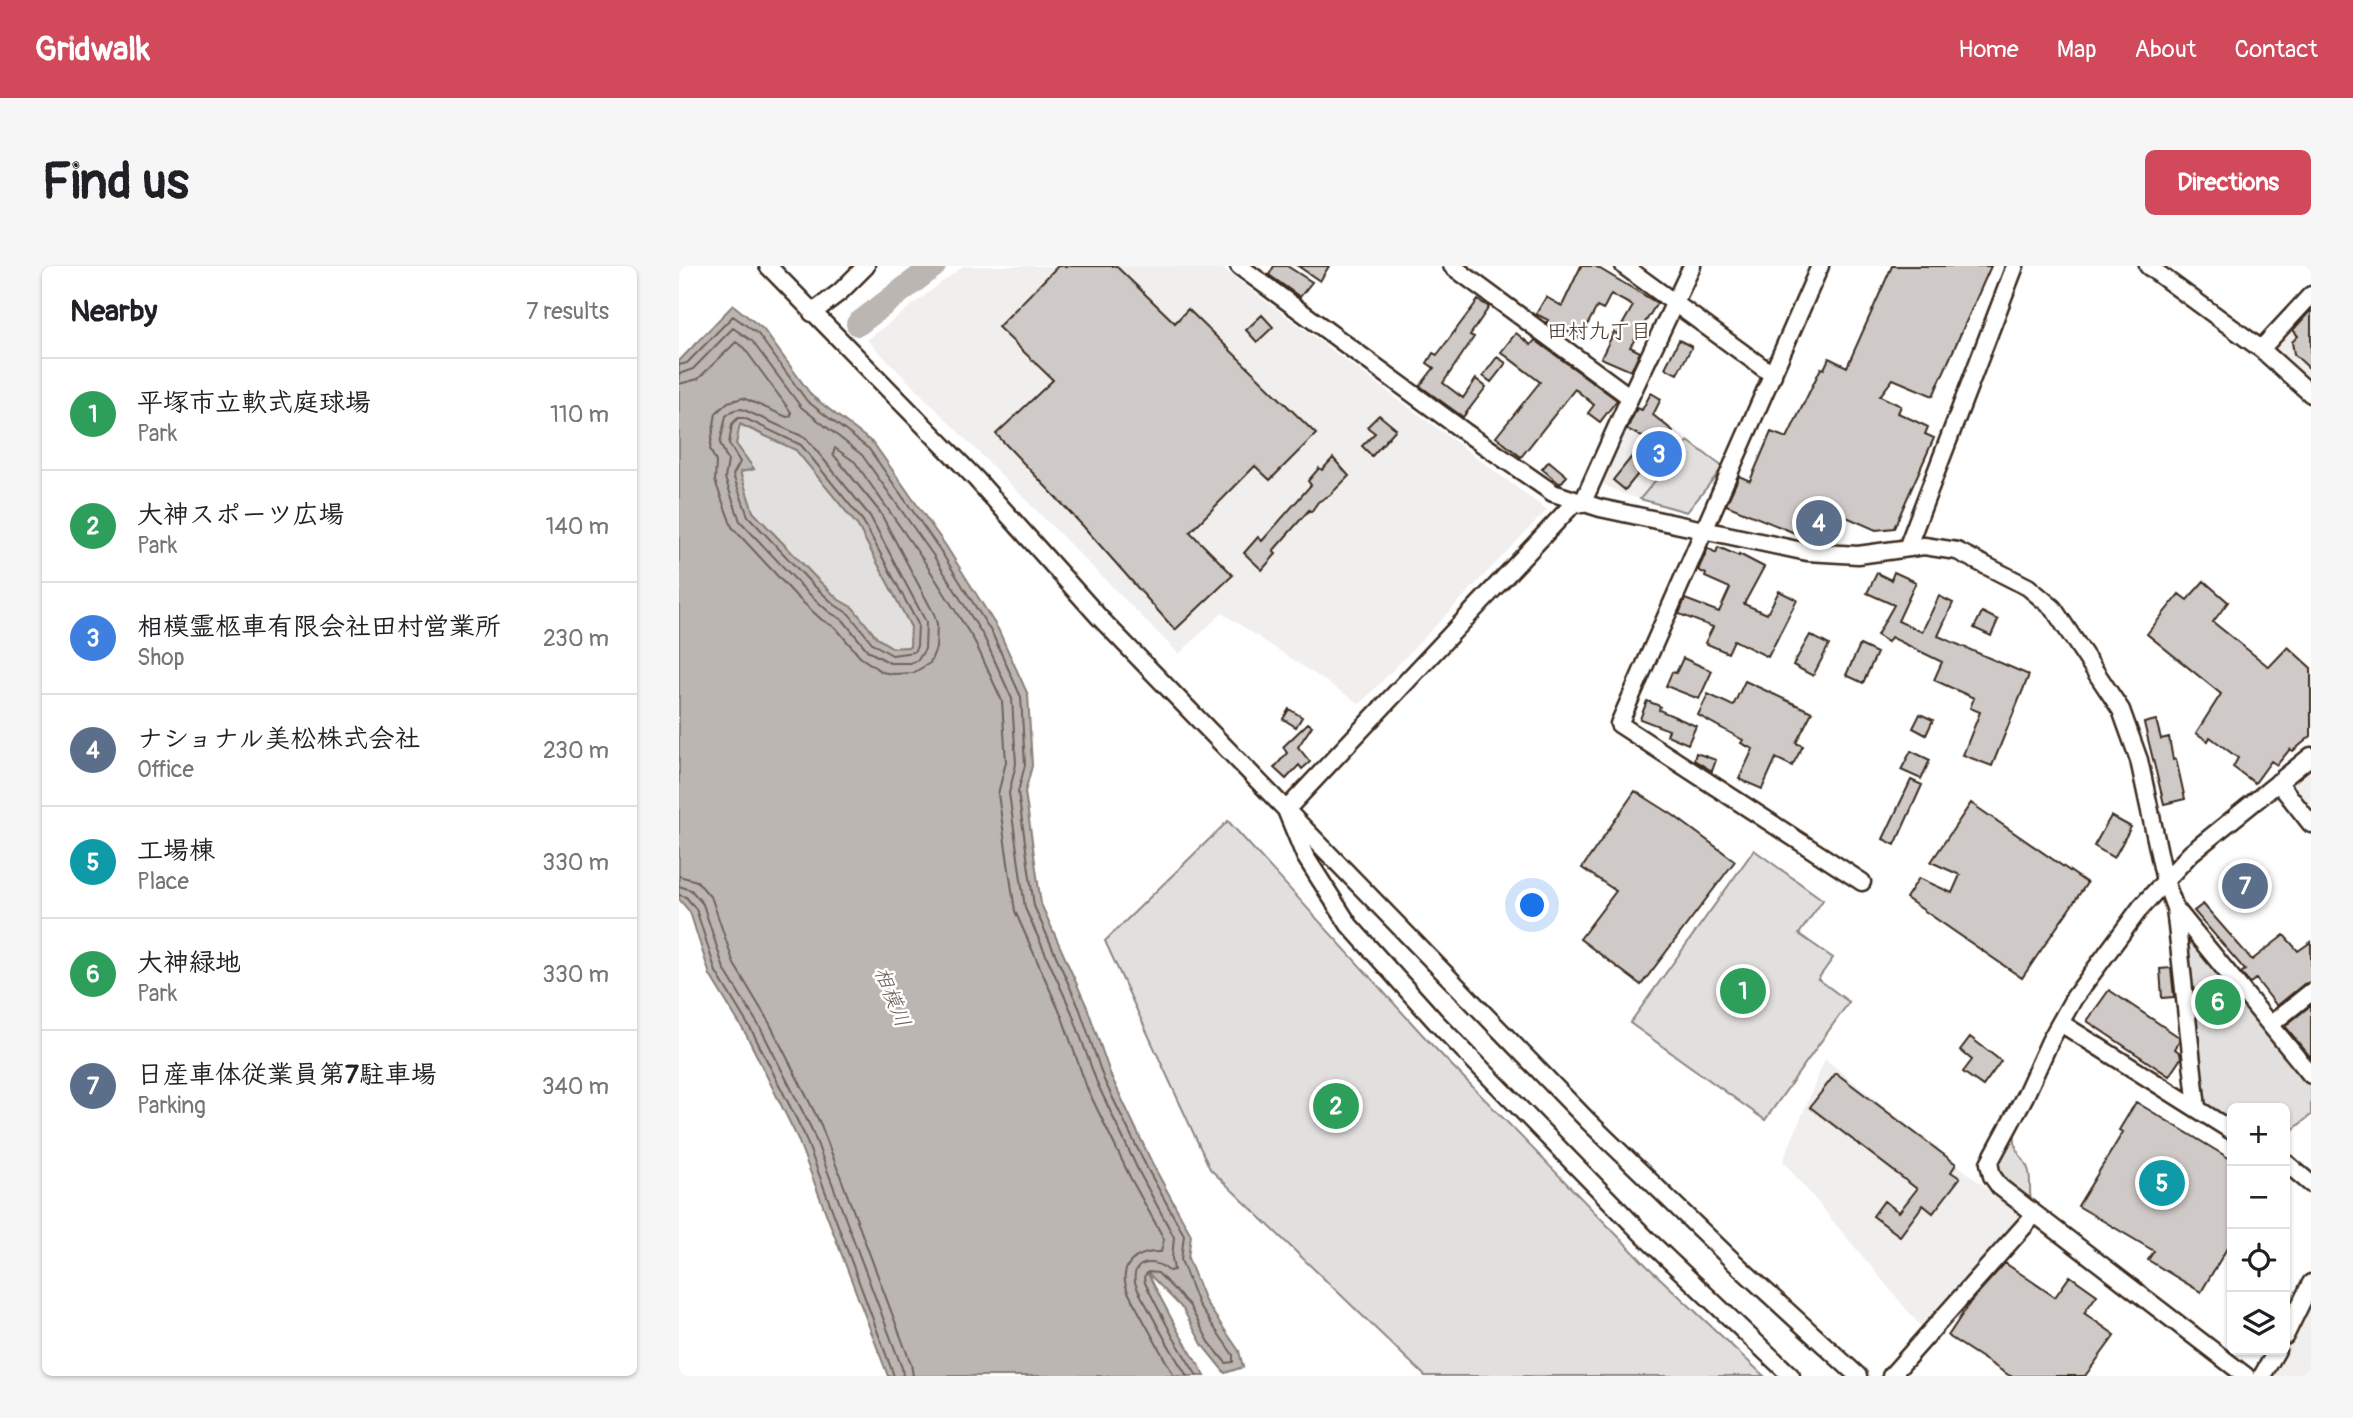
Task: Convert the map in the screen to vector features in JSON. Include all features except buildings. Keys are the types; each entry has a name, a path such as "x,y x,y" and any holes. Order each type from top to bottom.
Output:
{"street":[{"path":"768,266 976,479 1099,617 1588,1121 1735,1263 1858,1376"},
{"path":"1239,266 1259,272 1465,432 1553,494 1579,503 1807,552 1858,555 1924,546 1957,551 2028,587 2053,608 2121,710 2139,760 2165,881 2176,912 2197,1108"},
{"path":"1452,266 1630,397"},
{"path":"1624,266 1773,375"},
{"path":"1286,810 1579,503 1692,266"},
{"path":"1821,266 1619,724 1862,882"},
{"path":"1907,548 2015,266"},
{"path":"2148,266 2261,349 2311,394"},
{"path":"813,313 863,267"},
{"path":"2261,349 2311,295"},
{"path":"2246,1376 2000,1187 1992,1176 1989,1163 2074,998 2141,906 2191,853 2311,756"},
{"path":"2278,782 2311,824"},
{"path":"1286,810 1305,856 1349,925 1436,1022 1647,1239 1791,1376"},
{"path":"2176,912 2311,1075"},
{"path":"2270,1025 2311,992"},
{"path":"2067,1027 2227,1129"},
{"path":"2290,1166 2311,1184"},
{"path":"1891,1376 2035,1214"},
{"path":"2290,1326 2311,1283"},
{"path":"2262,1376 2274,1355"}],"shaded area":[{"path":"963,266 1219,266 1547,510 1360,704 1222,613 1179,654 867,340"},
{"path":"2311,301 2311,391 2268,352"},
{"path":"1638,404 1723,467 1687,512 1623,494 1603,484 1601,478 1633,406"},
{"path":"739,424 796,450 858,526 911,627 910,647 893,648 877,638 853,608 839,600 816,578 753,512 740,472 754,469 736,444"},
{"path":"1688,441 1723,467 1687,512 1640,499"},
{"path":"2311,769 2311,814 2292,789 2293,784"},
{"path":"1228,821 1430,1043 1646,1265 1764,1376 1425,1376 1210,1169 1105,941"},
{"path":"1754,850 1823,900 1799,934 1833,958 1818,979 1849,1002 1765,1120 1630,1023"},
{"path":"2179,920 2311,1085 2311,1115 2290,1132 2290,1103 2227,1103 2227,1122 2203,1105"},
{"path":"1825,1059 2023,1217 1923,1329 1783,1161"},
{"path":"2015,1135 2017,1151 2029,1172 2031,1201 2002,1179 1999,1172 2000,1157"},
{"path":"2311,1305 2311,1376 2273,1376 2284,1355 2290,1355 2290,1344"}],"water":[{"name":"相模川","path":"733,305 763,329 812,396 874,444 946,546 998,629 1028,695 1032,766 1025,792 1041,904 1087,1007 1111,1076 1153,1165 1191,1235 1188,1258 1205,1301 1239,1351 1243,1367 1225,1373 1203,1346 1183,1309 1147,1272 1205,1376 888,1376 797,1137 747,1036 710,975 690,912 679,899 679,361","holes":["740,424 796,450 858,526 911,627 910,647 893,648 877,638 853,608 839,600 816,578 753,512 740,472 754,469 736,444"]}],"waterway":[{"path":"858,324 934,266"}],"place":[{"name":"相模霊柩車有限会社田村営業所","path":"1659,454"},
{"name":"ナショナル美松株式会社","path":"1819,523"},
{"name":"日産車体従業員第7駐車場","path":"2245,886"},
{"name":"平塚市立軟式庭球場","path":"1743,991"},
{"name":"大神緑地","path":"2218,1002"},
{"name":"大神スポーツ広場","path":"1336,1106"},
{"name":"工場棟","path":"2162,1183"}],"district":[{"name":"田村九丁目","path":"1599,331"}]}
